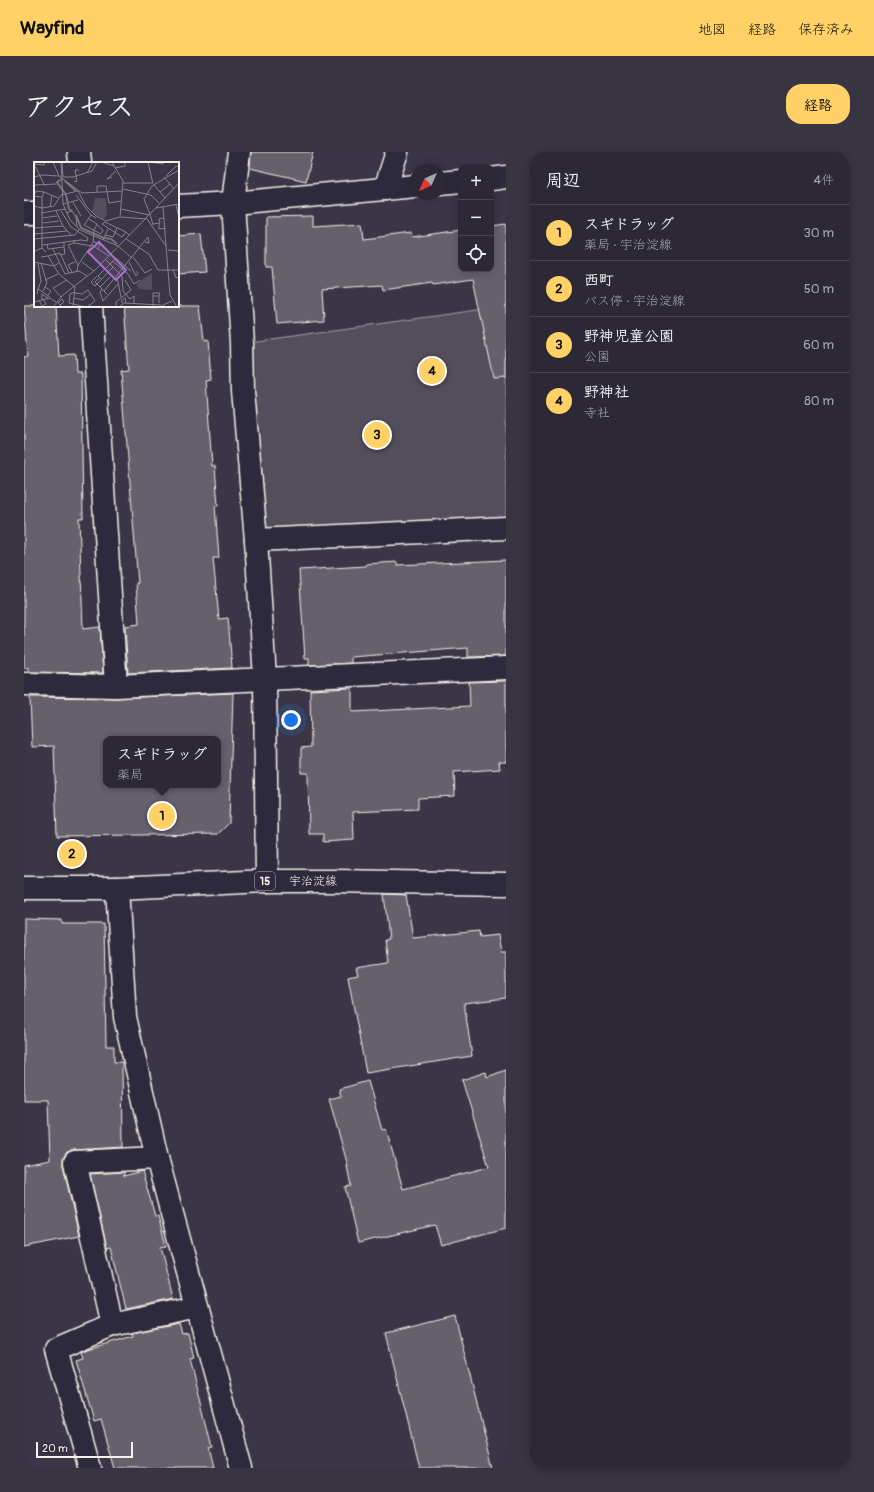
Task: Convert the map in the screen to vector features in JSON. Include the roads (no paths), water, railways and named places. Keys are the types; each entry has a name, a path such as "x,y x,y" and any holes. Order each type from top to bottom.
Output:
{"street":[{"path":"79,152 80,162"},
{"path":"238,152 233,203 242,335 243,391 256,540 265,678 267,881"},
{"path":"385,189 397,152"},
{"path":"494,179 506,177"},
{"path":"446,183 458,182"},
{"path":"179,206 233,203 410,187"},
{"path":"24,213 34,212"},
{"path":"91,307 116,686"},
{"path":"256,540 506,528"},
{"path":"24,684 116,686 506,668"},
{"name":"宇治淀線","path":"24,888 117,888 267,881 506,884"},
{"path":"117,888 125,1017 158,1158 241,1468"},
{"path":"112,1325 75,1162 158,1158"},
{"path":"90,1468 56,1349 112,1325 197,1307"}],"place":[{"name":"野神社","path":"432,371"},
{"name":"野神児童公園","path":"377,435"},
{"name":"スギドラッグ","path":"162,816"},
{"name":"西町","path":"72,854"}]}
